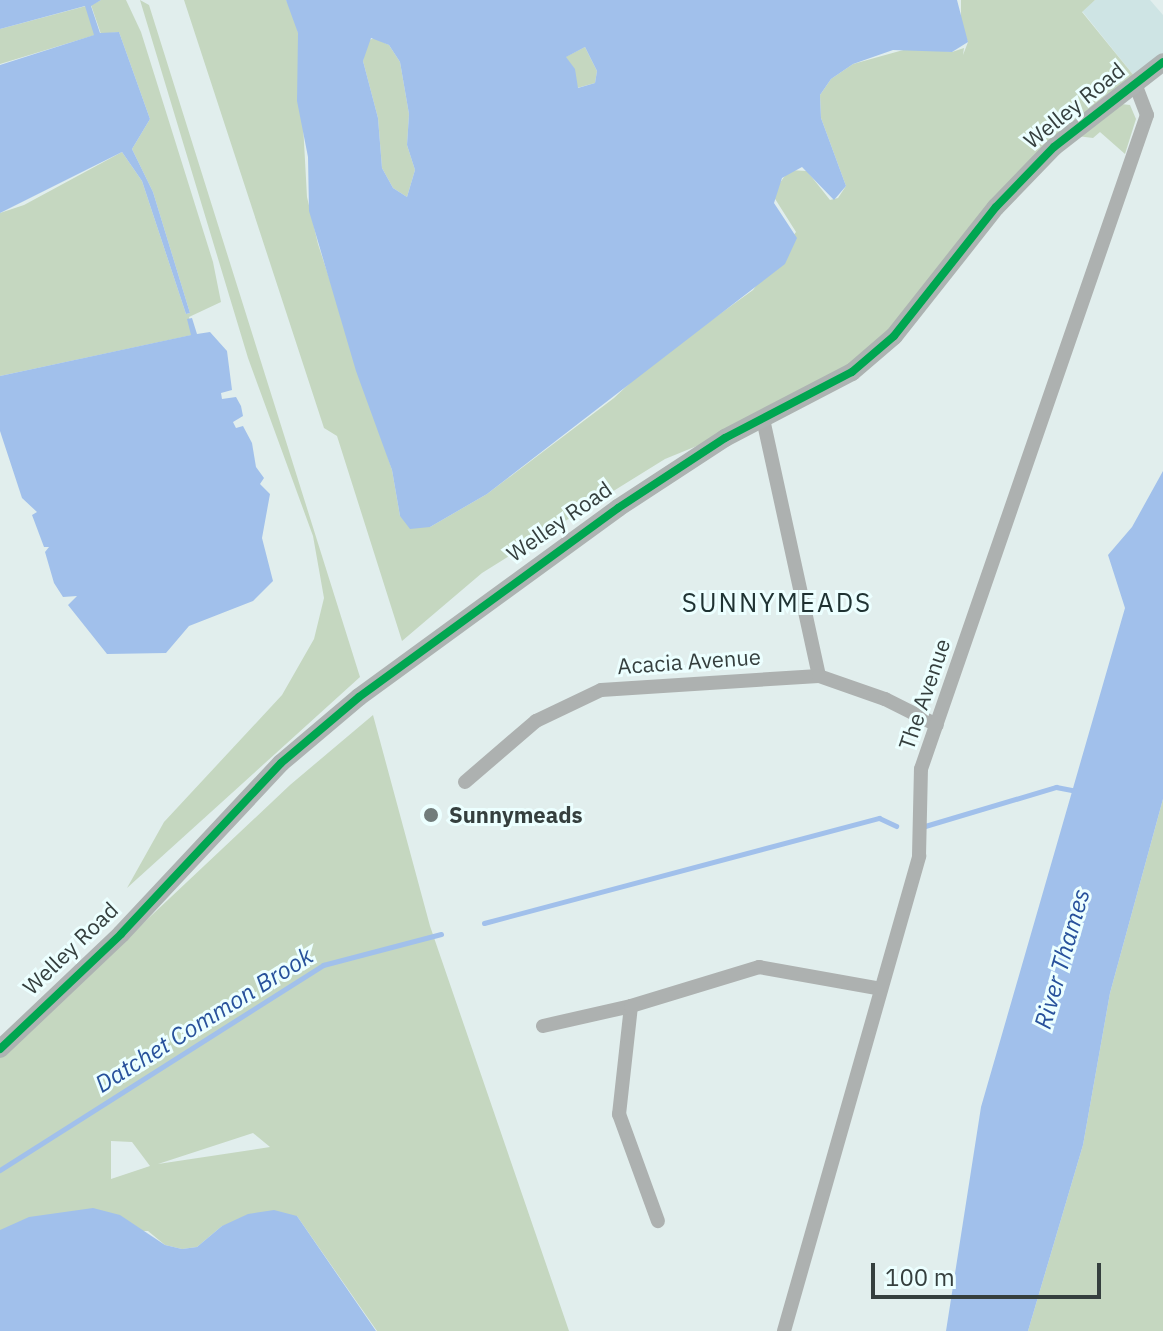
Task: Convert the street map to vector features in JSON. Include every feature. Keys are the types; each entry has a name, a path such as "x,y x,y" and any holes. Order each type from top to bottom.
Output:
{"main road":[{"name":"Welley Road","path":"0,1049 121,934 281,763 359,697 618,508 763,419 852,372 894,336 996,207 1054,147 1163,62"}],"street":[{"name":"The Avenue","path":"784,1331 919,856 921,769 1147,115 1136,86"},
{"path":"763,419 819,676"},
{"name":"Acacia Avenue","path":"465,782 536,721 601,690 819,676 885,699 937,725"},
{"path":"543,1026 631,1006 759,967 881,989"},
{"path":"631,1006 619,1114 658,1221"}],"shaded area":[{"path":"1095,0 1150,0 1163,15 1163,62 1139,82 1082,11"}],"green space":[{"path":"101,0 126,0 141,32 213,262 221,302 189,317 192,335 0,376 0,213 24,205 122,152 142,181 186,314 190,313 153,192 132,149 150,119 119,32 101,34 91,5"},
{"path":"140,0 149,5 360,677 127,888 164,822 282,695 314,639 324,598 313,536 248,358"},
{"path":"184,0 286,0 291,9 298,32 307,197 318,244 392,470 400,516 430,527 487,494 614,398 648,366 753,290 796,232 772,194 789,170 807,171 830,200 838,198 846,186 821,118 820,95 831,79 853,64 914,47 952,52 964,48 963,55 968,42 961,25 961,0 1095,0 1082,12 1139,82 1054,147 894,336 763,419 665,459 482,573 402,641 337,436 324,428"},
{"path":"86,6 95,35 0,64 0,29"},
{"path":"375,38 389,45 400,62 409,114 407,145 415,170 407,197 393,188 382,168 378,118 363,61 366,41"},
{"path":"585,47 597,71 595,83 577,88 565,57"},
{"path":"1121,104 1130,105 1136,119 1125,154 1100,132 1093,138 1077,136"},
{"path":"373,715 430,926 569,1331 377,1331 297,1216 222,1226 197,1247 182,1249 165,1245 148,1231 0,1231 0,1058 290,785","holes":["253,1133 270,1147 158,1164","111,1141 132,1142 150,1166 111,1179"]},
{"path":"1163,799 1163,1331 1028,1331 1083,1145 1110,993"}],"water":[{"path":"0,0 101,0 91,6 100,33 119,32 150,119 132,149 153,192 190,313 186,314 142,181 122,152 0,213 0,65 94,35 85,6 0,29"},
{"path":"286,0 957,0 968,42 952,52 893,50 853,64 831,79 820,95 821,118 846,186 834,200 802,167 782,178 774,203 797,238 785,264 487,494 430,527 410,529 400,516 392,470 356,371 309,211 308,157 297,101 298,33","holes":["371,38 389,45 400,62 409,114 407,145 415,170 407,197 393,188 382,168 378,118 363,61","585,47 597,71 595,83 578,88 575,69 566,57"]},
{"path":"192,318 197,334 210,332 227,351 232,390 221,393 222,399 236,397 241,406 243,416 233,422 236,428 243,426 252,443 256,467 264,478 260,484 270,494 262,538 273,581 253,601 189,626 166,653 107,654 68,605 77,596 63,597 54,583 45,552 49,547 44,547 32,515 37,512 22,498 0,431 0,376 191,335 187,319"},
{"name":"River Thames","path":"1163,471 1163,799 1110,993 1083,1145 1028,1331 946,1331 981,1107 1125,608 1108,555 1132,527"},
{"path":"93,1208 120,1215 165,1245 182,1249 197,1247 222,1226 248,1214 274,1210 297,1216 376,1331 0,1331 0,1230 29,1217"}],"waterway":[{"name":"Datchet Common Brook","path":"925,826 1056,787 1077,791"},
{"name":"Datchet Common Brook","path":"484,923 879,818 896,826"},
{"name":"Datchet Common Brook","path":"0,1170 323,965 441,934"}],"transit line":[{"path":"0,1049 121,934 281,763 359,697 618,508 725,438 852,372 894,336 996,207 1054,147 1163,62"}],"place":[{"name":"Sunnymeads","path":"431,815"}],"district":[{"name":"SUNNYMEADS","path":"777,603"}]}
